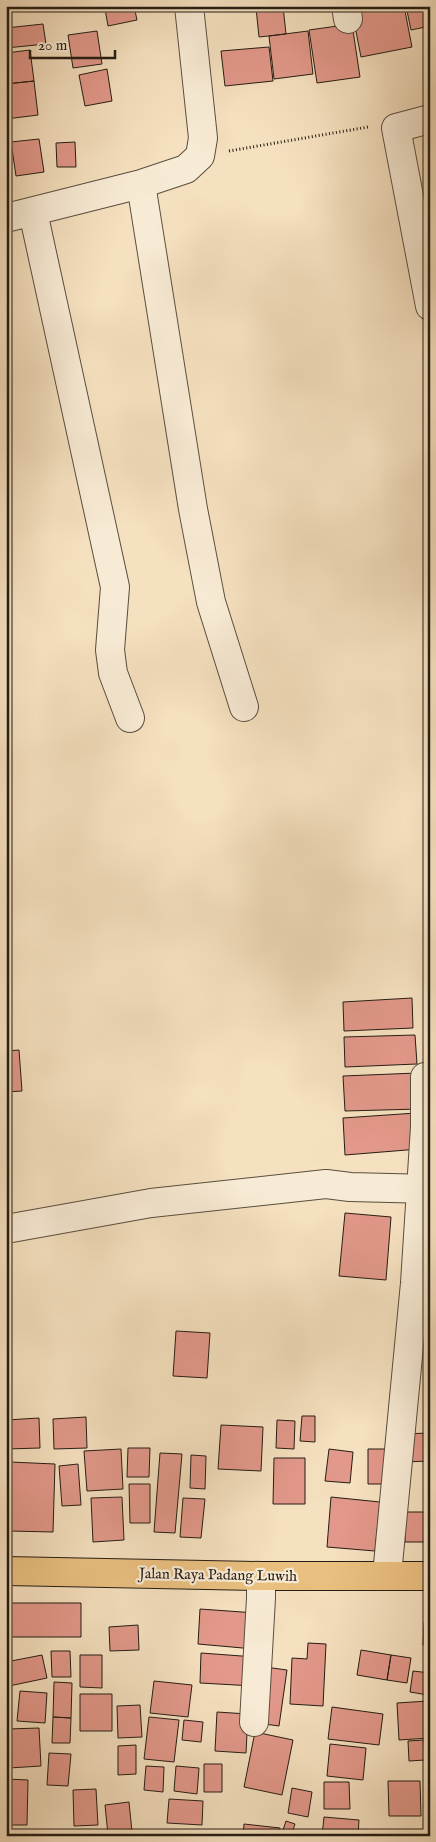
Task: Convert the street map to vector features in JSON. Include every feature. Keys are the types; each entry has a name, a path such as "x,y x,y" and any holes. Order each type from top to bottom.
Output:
{"main road":[{"name":"Jalan Raya Padang Luwih","path":"6,1571 261,1576 430,1576"}],"street":[{"path":"6,218 141,184 186,169 200,156 203,138 189,6"},
{"path":"430,119 396,128 430,306"},
{"path":"141,184 193,508 211,602 244,707"},
{"path":"33,212 114,587 110,650 113,673 130,718"},
{"path":"387,1575 426,1189 425,1077"},
{"path":"6,1229 150,1203 189,1200 279,1188 326,1184 350,1187 426,1189"},
{"path":"254,1722 261,1576"}],"path":[{"path":"200,156 380,125 396,128"}],"building":[{"path":"119,6 134,6 137,20 108,26 105,9"},
{"path":"283,6 286,34 259,37 256,8"},
{"path":"351,6 404,6 412,47 361,57"},
{"path":"406,6 430,6 430,26 411,30"},
{"path":"43,24 46,44 6,48 6,28"},
{"path":"352,24 360,77 317,83 309,30"},
{"path":"97,31 102,64 73,68 68,35"},
{"path":"308,31 313,74 274,79 269,36"},
{"path":"269,47 273,81 225,86 221,51"},
{"path":"30,50 34,81 6,84 6,53"},
{"path":"107,69 112,101 85,106 79,75"},
{"path":"34,81 38,115 6,119 6,84"},
{"path":"39,139 44,172 16,176 11,142"},
{"path":"75,142 76,167 57,167 56,143"},
{"path":"412,998 413,1028 344,1031 343,1002"},
{"path":"415,1035 417,1064 345,1067 344,1037"},
{"path":"19,1050 22,1091 6,1092 6,1051"},
{"path":"417,1073 419,1109 345,1111 343,1076"},
{"path":"416,1113 419,1149 345,1155 343,1118"},
{"path":"345,1213 391,1217 386,1280 339,1276"},
{"path":"416,1305 430,1306 430,1348 413,1347"},
{"path":"176,1331 210,1333 207,1378 173,1376"},
{"path":"302,1416 315,1416 315,1442 300,1441"},
{"path":"86,1417 87,1448 54,1449 53,1419"},
{"path":"39,1418 40,1448 6,1449 6,1420"},
{"path":"277,1420 295,1421 294,1449 276,1448"},
{"path":"221,1425 263,1427 261,1471 218,1469"},
{"path":"430,1433 430,1461 402,1462 401,1434"},
{"path":"128,1448 150,1448 149,1477 127,1477"},
{"path":"121,1449 123,1489 87,1491 84,1451"},
{"path":"329,1449 353,1452 350,1483 325,1481"},
{"path":"368,1449 392,1449 392,1484 368,1484"},
{"path":"160,1453 182,1454 175,1533 154,1532"},
{"path":"191,1455 206,1456 205,1489 190,1488"},
{"path":"274,1458 305,1458 305,1504 273,1504"},
{"path":"10,1462 55,1464 53,1532 9,1531"},
{"path":"78,1464 81,1505 62,1506 59,1466"},
{"path":"129,1484 150,1484 150,1523 130,1523"},
{"path":"122,1497 124,1540 93,1542 91,1498"},
{"path":"331,1497 380,1502 375,1551 327,1547"},
{"path":"183,1498 205,1499 201,1538 180,1537"},
{"path":"405,1512 430,1512 430,1542 405,1542"},
{"path":"6,1603 81,1603 81,1637 6,1637"},
{"path":"200,1609 256,1613 254,1649 198,1644"},
{"path":"424,1622 430,1623 430,1646 423,1645"},
{"path":"138,1625 139,1650 110,1651 109,1627"},
{"path":"308,1643 326,1644 323,1706 290,1704 292,1658 307,1659"},
{"path":"361,1650 391,1655 387,1680 357,1675"},
{"path":"51,1651 70,1651 71,1677 52,1677"},
{"path":"201,1653 255,1657 254,1686 200,1683"},
{"path":"42,1655 47,1678 9,1686 6,1662"},
{"path":"80,1655 102,1655 102,1688 80,1687"},
{"path":"391,1655 411,1658 407,1683 387,1680"},
{"path":"265,1667 287,1670 279,1726 257,1723"},
{"path":"413,1671 430,1673 428,1695 410,1692"},
{"path":"154,1681 192,1685 188,1717 150,1713"},
{"path":"54,1682 72,1683 71,1718 53,1717"},
{"path":"20,1691 47,1693 45,1723 17,1721"},
{"path":"80,1694 112,1694 112,1731 80,1731"},
{"path":"428,1701 430,1738 399,1740 397,1703"},
{"path":"140,1705 142,1737 118,1738 117,1706"},
{"path":"332,1707 383,1714 379,1745 328,1739"},
{"path":"217,1712 248,1714 246,1753 215,1751"},
{"path":"53,1717 71,1718 70,1743 52,1743"},
{"path":"149,1717 179,1720 174,1762 144,1759"},
{"path":"184,1720 203,1722 201,1742 182,1740"},
{"path":"39,1728 41,1766 9,1768 7,1729"},
{"path":"255,1732 293,1740 282,1795 244,1787"},
{"path":"424,1740 425,1760 409,1761 408,1741"},
{"path":"330,1744 366,1748 363,1780 327,1776"},
{"path":"136,1745 136,1774 118,1775 118,1746"},
{"path":"49,1753 71,1754 68,1786 47,1785"},
{"path":"204,1764 222,1764 222,1792 204,1792"},
{"path":"146,1766 164,1767 163,1792 144,1790"},
{"path":"176,1766 199,1768 197,1794 174,1791"},
{"path":"6,1779 28,1780 27,1825 6,1825"},
{"path":"388,1781 420,1781 421,1816 389,1816"},
{"path":"324,1782 349,1782 350,1809 324,1809"},
{"path":"292,1788 312,1792 308,1817 288,1813"},
{"path":"96,1789 98,1825 74,1826 73,1790"},
{"path":"169,1799 203,1801 202,1825 167,1823"},
{"path":"129,1802 132,1832 108,1835 105,1805"},
{"path":"428,1807 430,1807 430,1836 424,1836"},
{"path":"324,1817 359,1820 358,1836 322,1836"},
{"path":"286,1821 295,1824 291,1836 281,1836"},
{"path":"244,1824 280,1828 279,1836 243,1836"}]}
